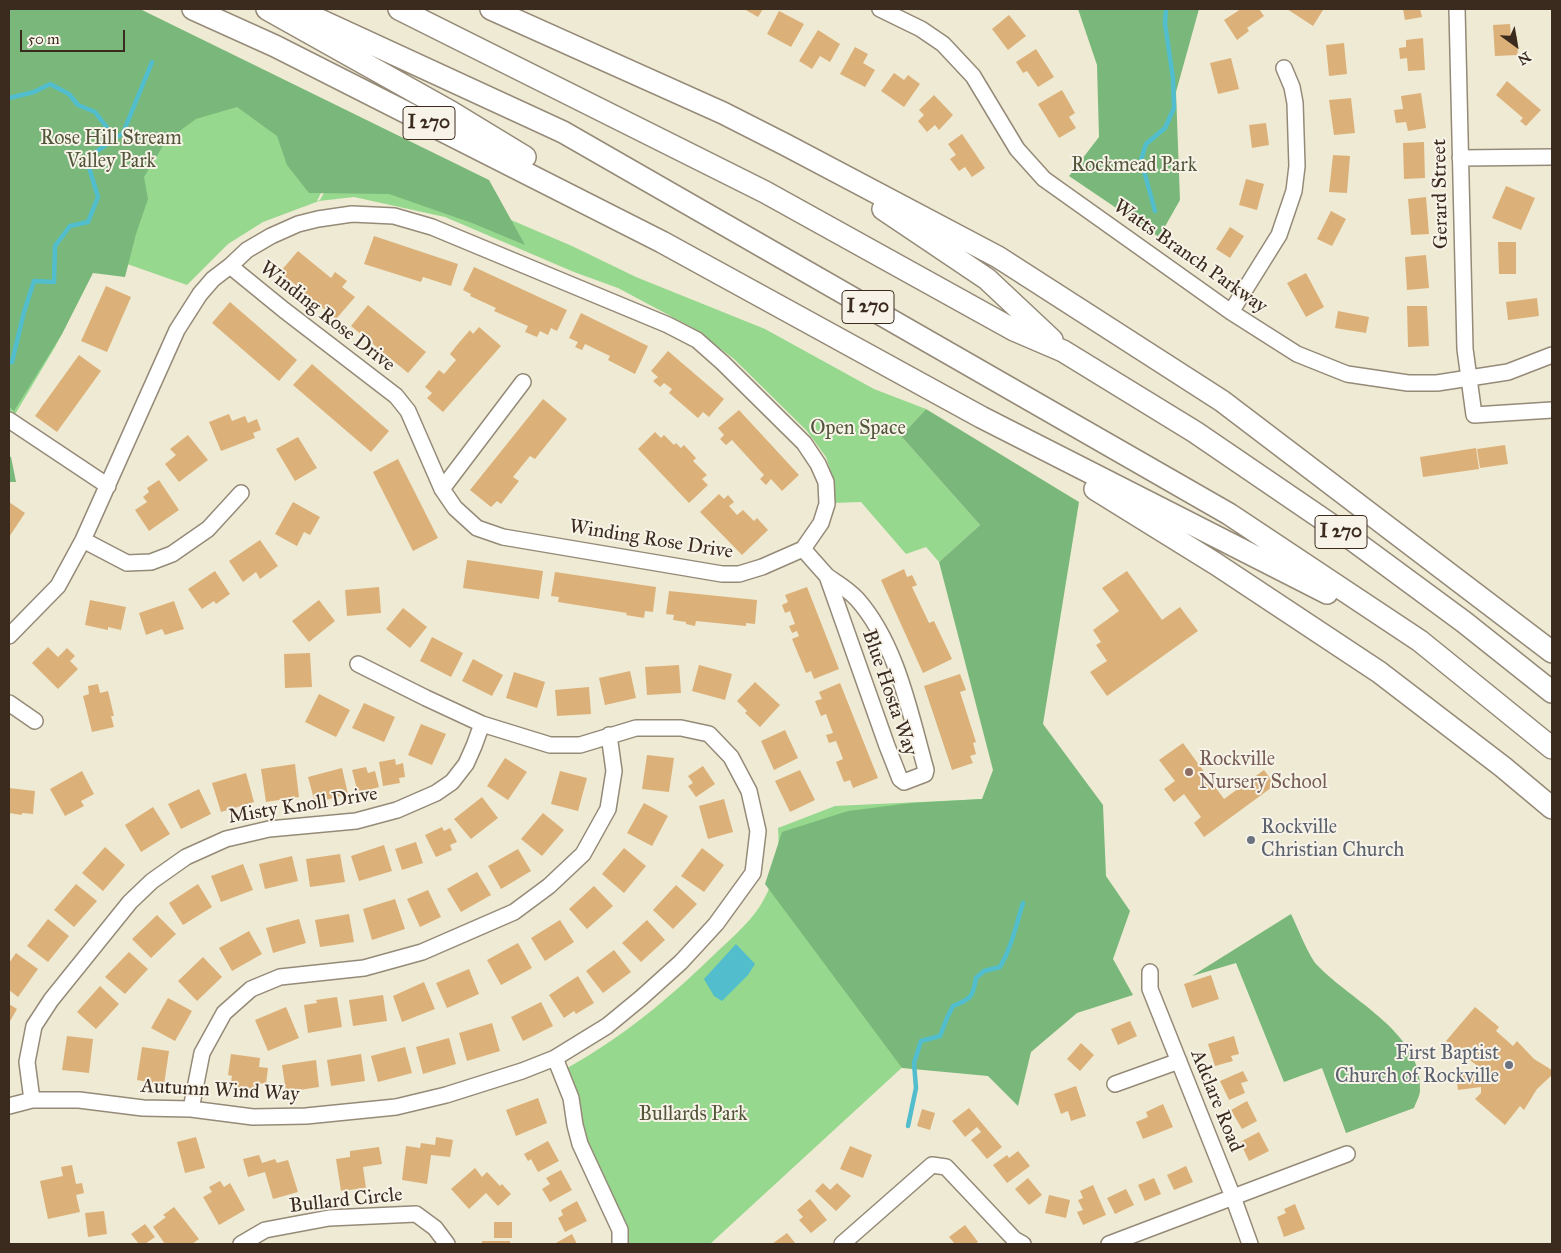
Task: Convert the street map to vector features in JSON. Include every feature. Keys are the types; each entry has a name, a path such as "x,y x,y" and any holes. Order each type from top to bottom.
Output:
{"highway":[{"name":"I 270","path":"193,9 275,46 662,242 981,418 1216,564 1379,672 1552,808"},
{"path":"267,9 451,112 662,242"},
{"name":"I 270","path":"296,9 563,132 1229,514 1420,641 1552,748"},
{"name":"I 270","path":"399,9 765,192 1014,330 1063,351 1195,432 1338,530 1464,622 1552,692"},
{"name":"I 270","path":"491,9 723,113 786,144 998,257 1222,401 1552,652"},
{"path":"786,144 987,279 1063,351"},
{"path":"981,418 1420,641"},
{"path":"1502,767 1552,822"}],"street":[{"name":"Watts Branch Parkway","path":"880,9 920,29 943,44 973,76 1017,149 1044,179 1231,312 1297,354 1347,374 1408,383 1437,383 1508,372 1552,355"},
{"name":"Gerard Street","path":"1457,9 1465,349 1474,415 1552,410"},
{"path":"1231,312 1279,235 1294,191 1297,166 1295,103 1292,88 1284,68"},
{"path":"1460,158 1552,157"},
{"name":"Winding Rose Drive","path":"9,636 58,586 83,540 177,330 200,294 213,279 247,250 271,236 298,224 352,214 394,216 432,227 668,324 697,340 724,363 804,442 818,464 826,482 827,504 821,523 803,549 762,567 739,574 722,574 503,537 477,528 454,508 442,489 408,411 396,396 230,266"},
{"path":"442,489 523,382"},
{"path":"9,420 108,486"},
{"path":"83,540 127,563 151,562 172,554 208,529 241,493"},
{"name":"Blue Hosta Way","path":"803,549 826,576 844,587 857,599 882,634 897,672 926,774 904,782 896,772 826,576"},
{"name":"Autumn Wind Way","path":"9,1106 32,1100 79,1100 143,1108 191,1108 253,1117 306,1116 396,1107 446,1095 522,1071 555,1058 607,1026 681,962 716,924 753,872 758,831 749,791 731,757 709,734 680,728 636,728 580,745 550,745 482,724 358,664"},
{"path":"9,702 35,721"},
{"name":"Misty Knoll Drive","path":"32,1100 27,1062 34,1026 51,1000 130,902 152,881 186,857 226,838 269,829 356,821 397,810 436,793 452,782 466,764 482,724"},
{"path":"191,1108 202,1053 224,1013 251,989 280,977 364,968 422,952 514,912 549,886 583,854 608,809 614,771 609,735"},
{"name":"Adclare Road","path":"1150,972 1150,989 1250,1244"},
{"path":"555,1058 571,1098 580,1144 620,1230 620,1244"},
{"path":"1115,1084 1179,1061"},
{"path":"1109,1244 1347,1154"},
{"path":"842,1244 932,1165 946,1167 1014,1239 1024,1244"},
{"name":"Bullard Circle","path":"241,1244 265,1230 329,1218 416,1214 435,1228 447,1244"}],"green space":[{"name":"Rose Hill Stream Valley Park","path":"9,9 343,148 317,201 320,200 347,150 572,246 636,277 765,329 874,389 926,409 901,436 980,525 939,562 926,547 906,554 861,502 833,503 835,489 826,457 807,431 734,359 693,328 618,288 574,272 445,217 354,197 319,201 263,222 228,244 187,285 93,252 66,326 14,416 9,412"},
{"name":"Rose Hill Stream Valley Park","path":"9,9 140,9 489,180 525,245 472,223 389,194 309,193 287,165 277,136 237,107 196,119 166,141 144,177 148,199 136,234 125,277 93,273 62,334 14,411 9,407"},
{"name":"Rockmead Park","path":"1078,9 1199,9 1176,92 1180,200 1159,237 1069,176 1099,137 1097,65"},
{"path":"926,409 1079,502 1043,724 1103,805 1106,876 1130,911 1113,959 1133,995 1077,1013 1031,1052 1018,1106 988,1076 902,1068 765,884 782,832 848,811 911,803 982,799 993,770 939,562 980,525 901,436"},
{"path":"9,456 11,457 16,482 9,482"},
{"name":"Bullards Park","path":"983,799 932,1040 710,1244 626,1244 558,1073 602,1047 644,1017 732,938 749,920 763,901 774,875 778,856 778,828 835,806"},
{"path":"1291,914 1307,949 1317,965 1382,1020 1398,1035 1410,1051 1418,1070 1420,1090 1414,1108 1346,1133 1322,1068 1284,1082 1236,963 1192,976"}],"water":[{"path":"736,944 755,964 748,975 722,1001 714,996 704,979"}],"building":[{"path":"744,9 763,9 758,17"},
{"path":"1241,9 1259,9 1264,16 1247,28 1249,31 1237,40 1224,20"},
{"path":"1287,9 1321,9 1323,10 1313,26"},
{"path":"1403,9 1420,9 1422,17 1405,20"},
{"path":"779,11 804,24 791,47 767,34"},
{"path":"1009,15 1026,36 1008,50 992,29"},
{"path":"1510,24 1511,36 1517,36 1518,55 1495,56 1493,25"},
{"path":"818,30 840,44 830,62 820,56 812,69 799,61"},
{"path":"1423,38 1425,70 1408,71 1407,58 1400,59 1399,48 1406,47 1406,40"},
{"path":"1344,43 1347,74 1329,76 1326,45"},
{"path":"855,47 868,54 863,63 875,70 865,87 840,74"},
{"path":"1036,49 1054,77 1038,87 1027,71 1023,73 1016,62"},
{"path":"1231,58 1239,89 1218,94 1210,63"},
{"path":"894,73 904,80 908,75 920,84 904,107 881,91"},
{"path":"1507,81 1541,110 1526,126 1520,121 1523,118 1496,95"},
{"path":"1062,90 1075,113 1069,117 1076,128 1059,138 1038,104"},
{"path":"1421,93 1426,128 1408,131 1406,122 1396,123 1394,110 1403,109 1401,96"},
{"path":"934,95 953,115 939,130 935,125 927,132 918,121 924,115 919,110"},
{"path":"1351,98 1355,133 1334,135 1329,100"},
{"path":"1266,123 1269,145 1252,148 1249,125"},
{"path":"962,134 985,168 972,177 965,167 959,171 950,159 956,155 948,144"},
{"path":"1424,142 1425,178 1404,179 1403,143"},
{"path":"1333,155 1350,156 1347,193 1329,192"},
{"path":"1246,179 1264,184 1257,210 1239,205"},
{"path":"1506,186 1535,198 1521,230 1492,218"},
{"path":"1426,197 1429,234 1411,235 1408,199"},
{"path":"1331,211 1346,219 1332,246 1317,239"},
{"path":"1230,227 1244,236 1230,258 1216,249"},
{"path":"374,236 458,264 451,286 423,277 421,282 364,264"},
{"path":"1498,242 1516,242 1516,274 1499,274"},
{"path":"298,251 331,278 335,272 347,281 342,287 355,297 336,319 280,272"},
{"path":"1426,255 1429,288 1407,290 1405,257"},
{"path":"474,267 567,310 557,331 551,328 548,335 540,331 537,337 525,332 528,326 494,311 496,308 470,296 471,294 463,290"},
{"path":"1306,273 1324,307 1306,317 1287,283"},
{"path":"106,286 131,297 107,352 81,341"},
{"path":"1537,298 1539,316 1508,320 1506,302"},
{"path":"230,302 297,360 279,381 212,323"},
{"path":"368,305 426,352 408,373 351,326"},
{"path":"1407,306 1427,306 1429,346 1408,347"},
{"path":"1338,311 1369,317 1366,333 1335,328"},
{"path":"581,313 648,346 635,374 608,360 610,356 585,344 582,350 575,347 578,342 569,338"},
{"path":"479,327 501,346 443,412 427,398 432,393 425,387 439,370 444,374 456,360 450,354 470,330 473,334"},
{"path":"668,351 724,399 709,417 703,412 698,418 669,393 672,389 664,383 660,387 653,381 658,377 651,371"},
{"path":"79,355 101,371 57,432 35,416"},
{"path":"312,364 389,431 371,452 293,385"},
{"path":"543,399 567,419 535,459 530,456 513,477 519,481 501,504 497,501 491,507 470,490"},
{"path":"739,410 799,475 782,491 771,479 766,485 760,479 764,475 732,440 726,445 720,439 724,435 718,428"},
{"path":"229,414 232,421 245,416 248,423 257,419 261,430 253,433 255,438 221,451 209,422"},
{"path":"655,432 661,438 664,435 674,445 676,443 681,448 684,445 696,458 693,461 707,475 702,479 708,485 689,503 638,449"},
{"path":"188,435 208,460 179,482 165,464 176,455 170,449"},
{"path":"298,437 317,468 295,481 276,449"},
{"path":"1505,445 1508,464 1480,468 1477,449"},
{"path":"1476,448 1479,469 1423,477 1420,457"},
{"path":"398,459 438,538 413,551 373,472"},
{"path":"159,480 179,510 149,531 135,510 147,502 143,497 149,492 147,488"},
{"path":"719,494 724,499 728,495 734,502 729,506 737,515 743,510 754,521 757,518 768,530 742,555 700,512"},
{"path":"9,502 25,513 9,537"},
{"path":"293,502 320,517 310,535 304,532 297,546 275,534"},
{"path":"260,540 278,566 260,579 256,572 243,582 229,561"},
{"path":"467,560 543,571 539,599 463,588"},
{"path":"904,569 907,577 912,575 917,585 912,587 929,623 934,621 952,659 923,673 881,580"},
{"path":"215,571 230,594 216,604 214,601 202,609 188,589"},
{"path":"1127,571 1162,620 1180,607 1198,631 1107,696 1090,672 1107,661 1096,645 1101,642 1093,630 1119,611 1102,588"},
{"path":"555,572 656,587 653,612 645,611 644,618 626,615 627,613 558,602 559,597 551,596"},
{"path":"379,587 381,613 347,616 345,590"},
{"path":"807,587 839,669 814,679 811,671 806,673 792,639 799,636 797,631 792,633 789,626 795,624 790,611 785,613 782,605 788,602 785,595"},
{"path":"669,591 757,600 755,624 746,623 746,626 696,621 695,626 673,620 674,615 666,614"},
{"path":"90,600 126,607 121,630 108,627 108,630 85,625"},
{"path":"319,600 335,621 309,642 292,621"},
{"path":"174,601 184,629 165,635 162,629 146,635 139,613"},
{"path":"403,608 427,627 410,648 386,629"},
{"path":"432,637 463,653 451,677 420,661"},
{"path":"48,647 58,657 67,648 75,656 70,661 78,669 58,689 32,663"},
{"path":"310,653 312,687 285,688 284,654"},
{"path":"473,659 503,675 492,696 462,681"},
{"path":"679,665 681,693 647,695 645,667"},
{"path":"699,665 732,674 725,700 692,691"},
{"path":"630,671 636,698 605,705 599,678"},
{"path":"514,672 545,682 537,708 506,698"},
{"path":"960,674 966,690 960,692 976,742 973,743 976,754 970,756 973,763 952,770 924,686"},
{"path":"755,682 780,705 760,727 745,713 747,711 737,701"},
{"path":"840,683 878,778 853,788 850,780 844,782 836,762 843,759 836,741 829,743 826,735 833,733 826,714 821,716 815,701 822,699 819,692"},
{"path":"98,684 100,693 108,691 114,716 111,716 114,727 92,732 83,696 89,694 88,686"},
{"path":"589,687 591,714 557,716 555,690"},
{"path":"319,694 350,710 336,737 305,722"},
{"path":"364,703 395,717 384,742 352,728"},
{"path":"421,724 446,734 432,765 408,755"},
{"path":"785,730 798,758 774,770 761,741"},
{"path":"1183,743 1224,799 1264,770 1275,785 1204,837 1194,823 1201,817 1184,794 1174,802 1164,789 1175,781 1159,760"},
{"path":"647,755 674,758 669,792 642,789"},
{"path":"505,758 527,772 508,800 487,786"},
{"path":"395,759 396,765 403,763 405,777 399,778 400,783 383,786 379,762"},
{"path":"295,764 299,797 266,802 261,769"},
{"path":"703,766 715,784 696,797 688,786 693,783 688,776"},
{"path":"366,767 368,773 375,771 379,787 358,793 352,770"},
{"path":"342,768 348,794 315,803 308,777"},
{"path":"800,770 815,800 790,812 775,781"},
{"path":"82,771 94,794 81,801 84,806 65,816 50,789"},
{"path":"560,771 587,778 578,811 551,804"},
{"path":"246,773 254,802 221,812 212,783"},
{"path":"9,788 35,791 33,814 9,813"},
{"path":"199,789 211,814 181,829 168,804"},
{"path":"482,797 498,818 471,839 454,819"},
{"path":"724,799 733,832 708,839 699,806"},
{"path":"644,803 668,816 652,846 627,833"},
{"path":"153,807 170,834 141,852 125,825"},
{"path":"543,813 564,830 542,856 521,839"},
{"path":"442,827 444,831 450,828 457,842 450,845 452,850 436,857 425,835"},
{"path":"416,842 423,863 402,870 395,849"},
{"path":"384,845 392,871 359,881 351,856"},
{"path":"105,847 125,865 103,891 82,873"},
{"path":"624,848 646,866 624,893 602,874"},
{"path":"702,848 724,865 704,892 681,876"},
{"path":"518,849 531,871 501,889 488,866"},
{"path":"340,854 345,882 310,887 306,859"},
{"path":"292,856 298,881 265,889 259,864"},
{"path":"243,864 253,890 221,902 211,876"},
{"path":"477,872 491,895 461,912 447,889"},
{"path":"76,884 97,901 74,927 54,910"},
{"path":"198,884 212,907 183,925 169,903"},
{"path":"676,885 697,904 673,929 653,910"},
{"path":"594,886 613,906 587,929 569,909"},
{"path":"428,890 441,917 420,927 407,899"},
{"path":"395,899 405,929 372,940 363,909"},
{"path":"349,914 354,942 320,947 315,920"},
{"path":"157,915 176,934 151,958 132,939"},
{"path":"48,919 69,936 48,962 27,946"},
{"path":"299,919 306,943 273,953 266,928"},
{"path":"560,920 574,942 545,961 531,938"},
{"path":"647,920 665,940 641,962 622,943"},
{"path":"249,931 262,954 232,971 219,948"},
{"path":"518,943 532,968 501,985 487,960"},
{"path":"614,950 631,972 603,993 586,971"},
{"path":"129,952 148,969 125,994 105,977"},
{"path":"16,953 38,969 18,997 9,990 9,963"},
{"path":"203,957 222,977 197,1001 178,981"},
{"path":"469,969 479,994 447,1008 436,983"},
{"path":"1211,975 1219,999 1192,1008 1184,984"},
{"path":"578,976 594,1003 576,1014 574,1011 564,1018 549,995"},
{"path":"424,982 435,1009 402,1022 393,996"},
{"path":"100,986 119,1004 96,1029 77,1012"},
{"path":"383,995 387,1021 353,1026 349,1000"},
{"path":"337,997 342,1027 308,1033 304,1005 317,1003 316,1000"},
{"path":"168,998 192,1011 175,1041 151,1028"},
{"path":"541,1002 553,1026 523,1041 511,1017"},
{"path":"9,1004 17,1009 9,1023"},
{"path":"286,1007 299,1038 268,1051 255,1020"},
{"name":"First Baptist Church of Rockville","path":"1475,1007 1499,1027 1496,1031 1513,1046 1517,1041 1534,1059 1552,1070 1552,1075 1537,1089 1524,1110 1520,1106 1505,1125 1475,1099 1481,1093 1481,1087 1458,1090 1456,1076 1485,1072 1446,1041"},
{"path":"1130,1021 1137,1036 1118,1045 1111,1029"},
{"path":"492,1023 500,1051 467,1061 459,1033"},
{"path":"67,1036 93,1039 89,1073 62,1070"},
{"path":"1234,1036 1239,1054 1231,1056 1233,1061 1215,1066 1208,1044"},
{"path":"449,1038 456,1064 423,1074 416,1047"},
{"path":"1081,1043 1094,1055 1080,1071 1067,1059"},
{"path":"142,1047 169,1051 164,1085 137,1080"},
{"path":"405,1047 412,1073 378,1082 371,1056"},
{"path":"231,1054 260,1058 259,1067 268,1068 266,1084 258,1083 257,1091 230,1088 232,1076 228,1075"},
{"path":"361,1054 365,1081 331,1086 327,1060"},
{"path":"316,1060 319,1087 286,1092 282,1065"},
{"path":"1243,1071 1248,1081 1241,1083 1245,1093 1229,1100 1220,1081"},
{"path":"1076,1086 1086,1116 1071,1121 1068,1111 1061,1114 1054,1094"},
{"path":"538,1098 547,1123 516,1136 506,1110"},
{"path":"1247,1101 1257,1121 1242,1129 1231,1110"},
{"path":"1163,1104 1173,1127 1143,1139 1136,1122 1148,1117 1146,1112"},
{"path":"969,1108 1002,1147 987,1159 971,1140 981,1132 977,1127 965,1137 952,1121"},
{"path":"922,1109 935,1113 930,1130 917,1126"},
{"path":"1259,1132 1269,1151 1249,1161 1240,1142"},
{"path":"196,1137 205,1168 185,1173 177,1142"},
{"path":"436,1137 453,1140 450,1157 431,1155 427,1184 402,1180 406,1146 420,1148 421,1143 435,1145"},
{"path":"548,1141 559,1161 538,1172 531,1159 528,1161 524,1154"},
{"path":"850,1146 872,1155 863,1178 840,1169"},
{"path":"379,1147 382,1164 363,1167 366,1188 341,1191 336,1159 350,1157 350,1151"},
{"path":"1018,1151 1030,1166 1007,1183 993,1165 1007,1155 1009,1158"},
{"path":"259,1155 262,1163 275,1159 277,1163 288,1160 298,1192 273,1199 265,1172 248,1177 243,1159"},
{"path":"72,1165 76,1184 82,1183 84,1193 76,1195 80,1212 48,1219 40,1181 63,1176 61,1167"},
{"path":"1186,1166 1193,1182 1174,1190 1167,1175"},
{"path":"475,1168 482,1177 487,1172 500,1186 502,1184 511,1194 498,1206 486,1193 469,1209 451,1189"},
{"path":"561,1170 572,1190 550,1202 542,1189 550,1184 546,1178"},
{"path":"1028,1178 1042,1195 1029,1205 1015,1189"},
{"path":"1154,1178 1161,1194 1145,1201 1138,1185"},
{"path":"220,1181 224,1187 230,1183 245,1210 219,1225 203,1197 212,1192 209,1187"},
{"path":"823,1183 830,1190 837,1183 851,1196 836,1211 815,1191"},
{"path":"1093,1185 1106,1215 1083,1225 1077,1212 1083,1210 1078,1200 1083,1198 1080,1191"},
{"path":"1126,1189 1134,1205 1115,1214 1107,1198"},
{"path":"1049,1195 1070,1200 1066,1218 1045,1213"},
{"path":"810,1199 827,1220 811,1233 799,1220 803,1217 797,1210"},
{"path":"577,1201 587,1221 565,1232 558,1218 563,1215 561,1210"},
{"path":"1295,1204 1305,1229 1284,1237 1277,1217 1286,1213 1284,1209"},
{"path":"174,1207 199,1239 192,1244 165,1244 153,1227 166,1217 163,1215"},
{"path":"104,1211 107,1234 88,1237 85,1213"},
{"path":"494,1222 512,1222 512,1238 494,1238"},
{"path":"145,1224 155,1237 145,1244 139,1244 131,1234"},
{"path":"965,1225 978,1242 975,1244 955,1244 949,1237"},
{"path":"787,1233 796,1244 772,1244"},
{"path":"572,1234 577,1244 554,1244"},
{"path":"482,1241 510,1241 510,1244 482,1244"}],"waterway":[{"path":"1155,211 1141,160 1146,144 1165,128 1174,108 1173,78 1165,24 1166,9"},
{"path":"9,362 12,362 24,312 34,281 54,282 55,246 70,226 88,222 98,197 88,164 93,154 123,133 152,62"},
{"path":"9,98 34,92 50,84 69,94 78,105 95,112 115,138"},
{"path":"908,1126 916,1088 914,1063 921,1041 940,1036 953,1006 970,996 974,989 976,978 984,971 1000,967 1011,943 1023,903"}],"place":[{"name":"Rockville Nursery School","path":"1189,772"},
{"name":"Rockville Christian Church","path":"1251,840"},
{"name":"First Baptist Church of Rockville","path":"1509,1065"}],"park label":[{"name":"Open Space","path":"858,429"}]}
